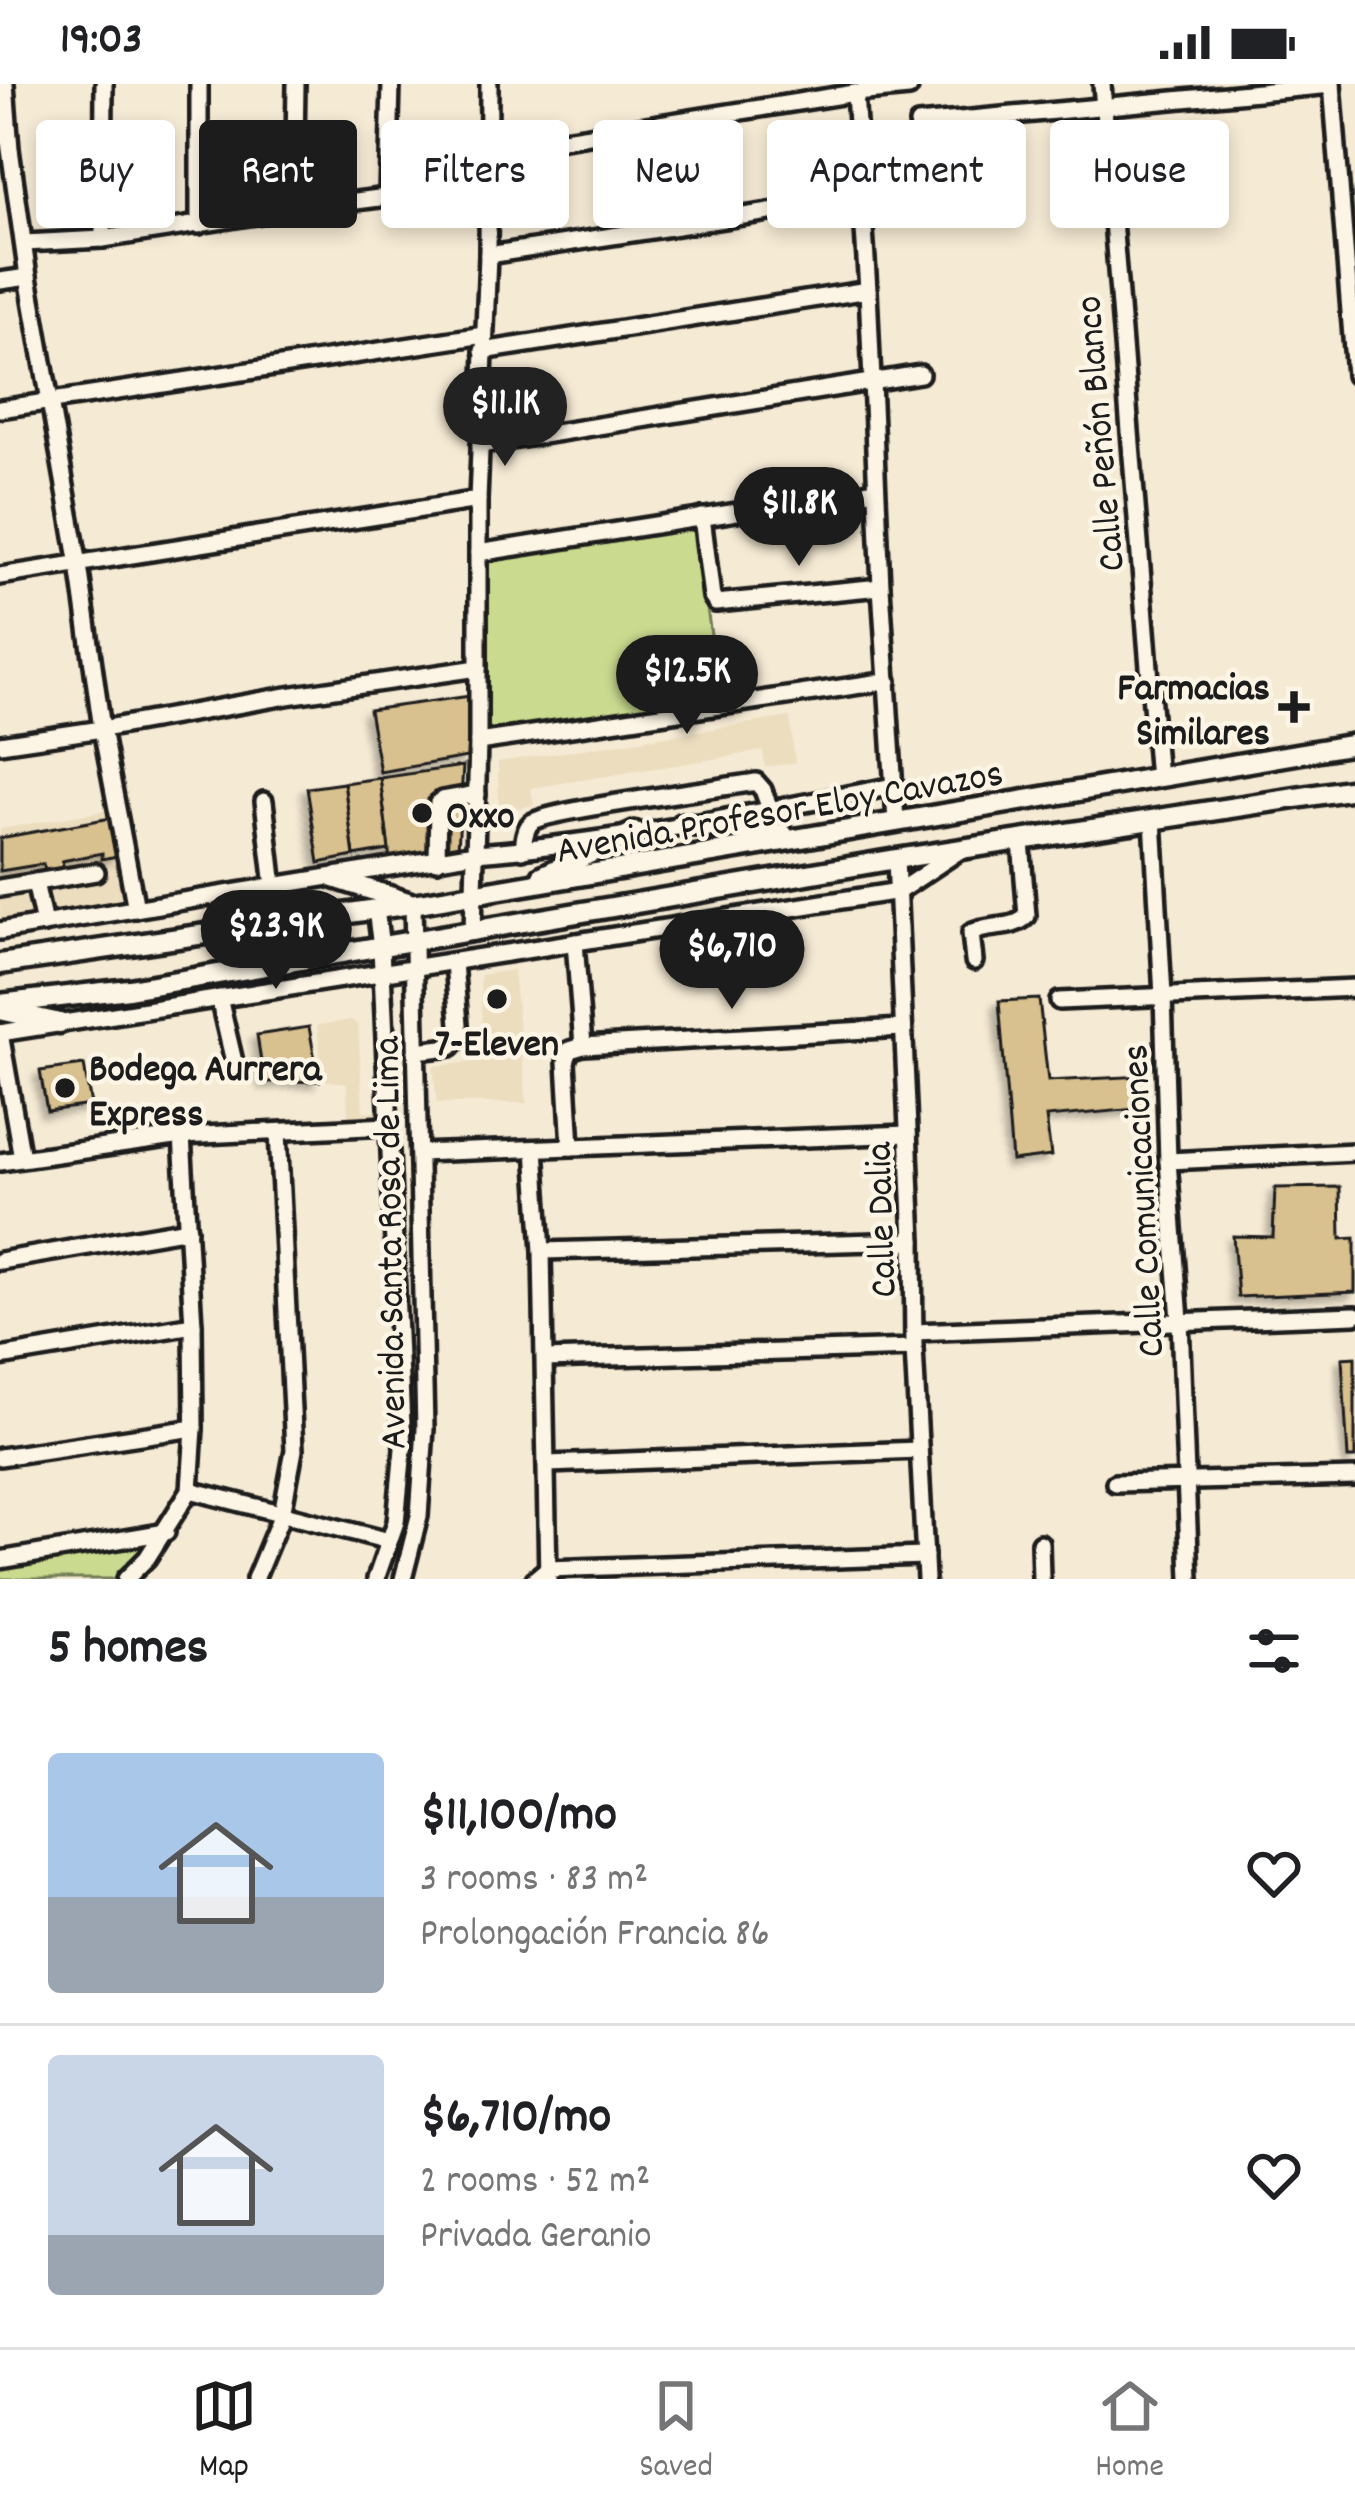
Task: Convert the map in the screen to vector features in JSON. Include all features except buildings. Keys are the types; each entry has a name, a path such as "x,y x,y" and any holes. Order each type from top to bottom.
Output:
{"main road":[{"name":"Avenida Profesor Eloy Cavazos","path":"0,964 376,910 1355,744"},
{"name":"Avenida Profesor Eloy Cavazos","path":"0,1007 1355,789"},
{"path":"681,824 799,837"},
{"path":"526,885 635,832"},
{"path":"334,878 413,903"},
{"path":"0,1007 60,1023"}],"street":[{"path":"4,84 7,183 24,244 52,401 102,729 136,909"},
{"path":"103,239 104,84"},
{"path":"199,84 199,120"},
{"path":"295,120 296,84"},
{"path":"390,120 391,84"},
{"path":"488,120 489,84"},
{"name":"Calle Peñón Blanco","path":"1102,84 1158,779"},
{"path":"962,120 1332,85 1355,374"},
{"path":"569,138 855,92 908,88"},
{"path":"855,92 857,120"},
{"path":"488,255 767,212"},
{"path":"24,244 199,225"},
{"path":"473,932 478,500 488,228"},
{"path":"863,228 896,822"},
{"path":"0,280 28,277"},
{"path":"0,409 868,290"},
{"path":"480,445 920,374"},
{"path":"478,554 876,490"},
{"path":"0,576 478,500"},
{"path":"702,517 714,602 881,586"},
{"path":"0,744 478,668"},
{"path":"478,742 888,681"},
{"path":"523,850 526,828 533,820 580,810 756,782 770,809"},
{"path":"0,931 635,832 894,786"},
{"path":"437,861 438,803 477,794"},
{"path":"264,801 274,887"},
{"name":"Calle Comunicaciones","path":"1153,819 1190,1579"},
{"path":"974,961 971,933 1021,923 1027,916 1022,841"},
{"path":"22,1158 0,1033 898,891 959,851"},
{"name":"Calle Dalia","path":"896,860 926,1579"},
{"path":"0,888 96,872"},
{"path":"35,882 44,924"},
{"name":"Avenida Santa Rosa de Lima","path":"403,1579 419,1516 425,1429 413,903"},
{"name":"Avenida Santa Rosa de Lima","path":"376,910 403,1449 400,1499 376,1579"},
{"path":"575,942 584,1046"},
{"path":"416,1051 451,1047 460,1037 454,962"},
{"path":"1059,1000 1355,988"},
{"path":"219,998 235,1066"},
{"path":"571,1147 566,1062 570,1050 902,1028"},
{"path":"0,1162 182,1136 388,1126"},
{"path":"255,1579 282,1514 294,1450 278,1132"},
{"path":"419,1153 908,1134"},
{"path":"126,1579 148,1558 190,1490 193,1325 182,1136"},
{"path":"535,1149 548,1464 543,1576 925,1556"},
{"path":"1168,1161 1355,1152"},
{"path":"0,1261 188,1229"},
{"path":"542,1252 913,1241"},
{"path":"545,1359 914,1340 1180,1320 1355,1315"},
{"path":"0,1357 193,1325"},
{"path":"0,1457 194,1427"},
{"path":"548,1464 919,1450"},
{"path":"1115,1483 1355,1477"},
{"path":"190,1490 389,1541"},
{"path":"0,1560 166,1532"},
{"path":"1040,1543 1041,1579"}],"shaded area":[{"path":"790,717 795,763 765,767 763,751 531,788 534,805 499,812 498,762"},
{"path":"109,810 125,902 0,924 0,829"},
{"path":"513,970 527,1103 437,1103 433,1066 483,1061 480,975"},
{"path":"352,1020 358,1026 363,1111 383,1113 348,1120 347,1083 323,1080 317,1025"}],"green space":[{"path":"694,524 721,700 485,736 486,554"},
{"path":"145,1543 132,1567 114,1579 0,1579 0,1568"}],"place":[{"name":"Farmacias Similares","path":"1294,707"},
{"name":"Oxxo","path":"422,813"},
{"name":"7-Eleven","path":"497,999"},
{"name":"Bodega Aurrera Express","path":"65,1088"}]}
